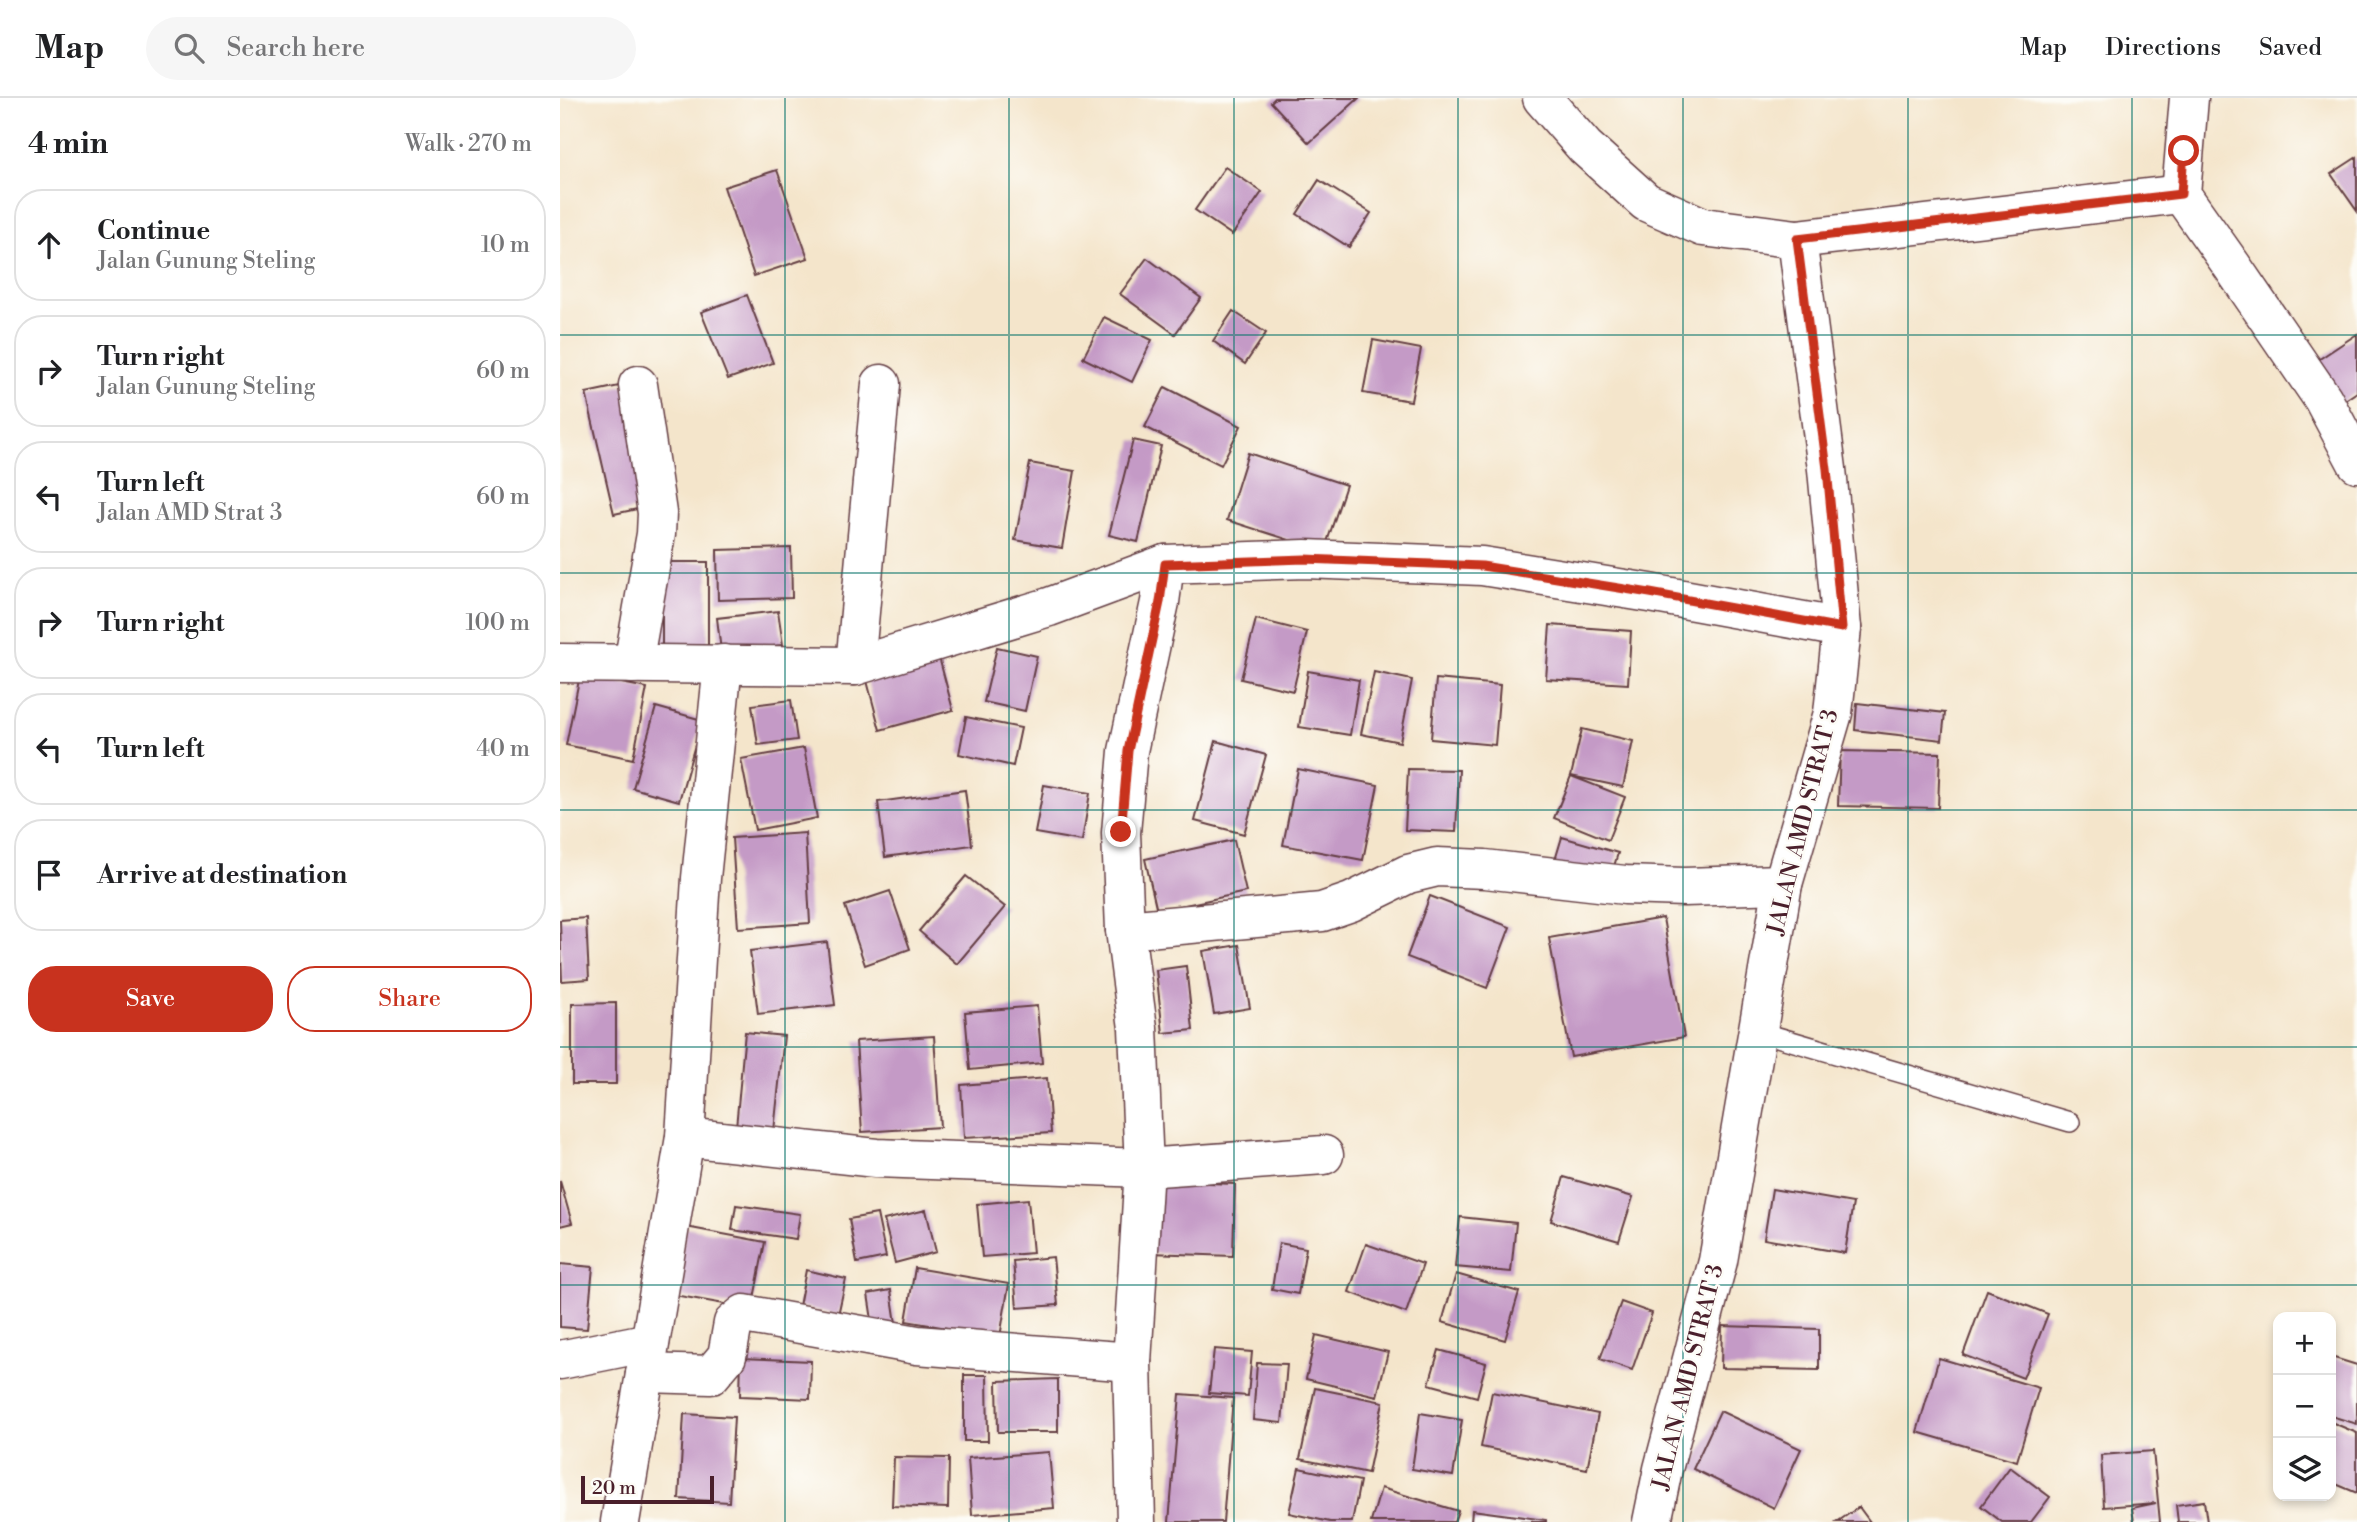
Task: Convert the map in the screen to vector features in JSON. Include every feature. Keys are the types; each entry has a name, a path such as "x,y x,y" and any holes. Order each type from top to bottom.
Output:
{"street":[{"path":"1542,98 1585,147 1646,202 1703,227 1797,239 2181,194"},
{"path":"2189,98 2181,194 2323,399 2357,463"},
{"name":"JALAN AMD STRAT 3","path":"1652,1522 1663,1469 1718,1261 1783,884 1833,713 1842,628 1827,469 1797,239"},
{"path":"633,664 656,534 657,513 638,384"},
{"path":"855,666 881,384"},
{"path":"560,663 855,666 1049,607 1165,564 1305,559 1482,566 1842,628"},
{"path":"1136,1522 1132,1362 1144,1168 1138,1028 1125,930 1121,832 1128,751 1160,602 1165,564"},
{"path":"620,1522 685,1137 701,878 723,664"},
{"path":"1125,930 1322,912 1351,902 1408,874 1437,867 1485,869 1625,885 1684,887 1783,884"},
{"path":"685,1137 876,1158 1144,1168 1324,1156"},
{"path":"560,1360 648,1358 711,1375 727,1356 733,1323 744,1314 917,1345 1132,1362"}],"lane":[{"path":"1757,1031 2070,1122"}],"building":[{"path":"1275,98 1359,98 1309,143 1271,102"},
{"path":"2357,157 2357,211 2331,174"},
{"path":"1225,167 1262,192 1232,235 1195,210"},
{"path":"777,170 808,258 754,276 724,187"},
{"path":"1319,180 1371,213 1349,247 1297,214"},
{"path":"1147,258 1201,298 1175,334 1120,294"},
{"path":"747,295 773,363 728,379 701,312"},
{"path":"1233,311 1266,333 1245,364 1213,341"},
{"path":"1104,317 1152,340 1132,382 1083,358"},
{"path":"2357,334 2357,392 2342,402 2315,362"},
{"path":"1373,340 1421,349 1411,401 1363,393"},
{"path":"624,385 651,506 614,514 586,393"},
{"path":"1165,387 1241,426 1221,465 1145,427"},
{"path":"1133,440 1161,446 1138,542 1109,535"},
{"path":"1248,453 1346,485 1324,551 1227,520"},
{"path":"1030,463 1075,471 1062,548 1015,540"},
{"path":"791,548 792,598 718,600 717,550"},
{"path":"662,562 708,562 708,653 662,654"},
{"path":"778,611 783,645 721,651 717,618"},
{"path":"1256,619 1307,632 1293,691 1241,679"},
{"path":"1550,625 1631,631 1628,684 1546,679"},
{"path":"997,647 1037,656 1025,711 984,702"},
{"path":"939,657 953,710 880,730 866,677"},
{"path":"1308,671 1359,680 1350,735 1299,727"},
{"path":"1374,672 1412,680 1400,742 1361,734"},
{"path":"580,675 647,688 633,759 566,745"},
{"path":"1436,679 1500,685 1495,745 1431,739"},
{"path":"791,700 797,740 758,745 752,705"},
{"path":"1857,703 1945,713 1942,740 1855,730"},
{"path":"656,707 702,720 679,801 633,788"},
{"path":"966,717 1021,728 1013,766 959,754"},
{"path":"1582,729 1633,741 1623,787 1571,776"},
{"path":"1216,741 1266,755 1244,834 1195,821"},
{"path":"804,748 817,818 755,830 741,759"},
{"path":"1840,751 1940,753 1938,808 1838,806"},
{"path":"1298,769 1378,785 1363,860 1283,845"},
{"path":"1408,769 1459,770 1456,832 1405,830"},
{"path":"1571,776 1625,797 1608,840 1554,818"},
{"path":"1044,785 1090,793 1082,841 1035,833"},
{"path":"965,790 972,845 885,857 878,802"},
{"path":"805,833 810,923 738,928 732,838"},
{"path":"1562,837 1618,853 1609,883 1553,867"},
{"path":"1234,840 1246,892 1157,911 1145,859"},
{"path":"966,876 1005,907 957,964 919,931"},
{"path":"890,891 910,949 865,965 845,906"},
{"path":"1430,896 1510,927 1487,988 1407,957"},
{"path":"586,918 589,979 562,981 560,920"},
{"path":"1663,918 1684,1037 1571,1057 1549,938"},
{"path":"827,942 835,1005 758,1014 750,951"},
{"path":"1239,945 1250,1008 1214,1014 1203,951"},
{"path":"1186,966 1193,1030 1163,1033 1156,970"},
{"path":"616,1003 616,1084 572,1084 572,1004"},
{"path":"1037,1006 1042,1063 970,1070 965,1012"},
{"path":"745,1032 784,1036 774,1131 736,1127"},
{"path":"934,1036 940,1127 862,1132 856,1041"},
{"path":"1047,1078 1051,1133 964,1138 961,1085"},
{"path":"1564,1177 1633,1197 1619,1241 1551,1221"},
{"path":"560,1181 572,1223 560,1226"},
{"path":"1153,1181 1235,1184 1233,1256 1150,1253"},
{"path":"1772,1189 1853,1203 1845,1253 1764,1239"},
{"path":"1028,1199 1033,1253 982,1257 977,1204"},
{"path":"736,1205 800,1214 796,1239 732,1230"},
{"path":"926,1210 936,1252 895,1263 884,1220"},
{"path":"877,1214 886,1257 857,1263 849,1219"},
{"path":"1460,1217 1516,1223 1511,1272 1455,1267"},
{"path":"686,1227 765,1242 752,1309 674,1295"},
{"path":"1279,1243 1306,1248 1298,1294 1272,1289"},
{"path":"1366,1244 1423,1264 1406,1313 1349,1292"},
{"path":"1053,1257 1058,1305 1017,1308 1013,1261"},
{"path":"560,1264 593,1267 587,1329 560,1327"},
{"path":"915,1268 1009,1284 1000,1337 906,1321"},
{"path":"806,1270 846,1279 838,1315 799,1306"},
{"path":"1456,1274 1519,1292 1505,1340 1442,1322"},
{"path":"891,1290 897,1330 874,1333 868,1294"},
{"path":"1987,1290 2048,1314 2023,1378 1963,1355"},
{"path":"1621,1302 1652,1313 1632,1370 1600,1359"},
{"path":"1722,1326 1819,1329 1819,1370 1721,1368"},
{"path":"1316,1335 1388,1352 1377,1396 1306,1379"},
{"path":"1214,1349 1252,1352 1248,1396 1209,1393"},
{"path":"1439,1350 1486,1363 1477,1397 1429,1384"},
{"path":"741,1358 811,1361 810,1399 740,1396"},
{"path":"1939,1358 2039,1388 2017,1461 1917,1432"},
{"path":"2336,1359 2357,1365 2357,1424 2336,1418"},
{"path":"1257,1363 1287,1364 1282,1423 1253,1420"},
{"path":"964,1375 987,1375 988,1441 964,1441"},
{"path":"1058,1379 1058,1432 998,1432 997,1381"},
{"path":"1315,1388 1383,1402 1368,1473 1300,1459"},
{"path":"1492,1392 1598,1414 1587,1469 1481,1447"},
{"path":"1180,1394 1233,1398 1223,1522 1169,1522"},
{"path":"1720,1411 1801,1449 1774,1508 1693,1469"},
{"path":"1420,1413 1462,1420 1453,1476 1412,1469"},
{"path":"684,1414 734,1417 729,1502 679,1499"},
{"path":"2336,1424 2357,1433 2357,1493 2336,1484"},
{"path":"2153,1451 2160,1522 2134,1522 2132,1508 2156,1503 2104,1507 2101,1455"},
{"path":"1049,1452 1054,1508 972,1515 968,1458"},
{"path":"894,1457 949,1458 948,1508 892,1506"},
{"path":"2010,1467 2050,1497 2031,1522 2002,1522 1981,1506"},
{"path":"1299,1468 1360,1481 1352,1522 1330,1522 1289,1513"},
{"path":"1381,1488 1458,1511 1454,1522 1371,1522"},
{"path":"2204,1501 2207,1522 2178,1522 2176,1505"},
{"path":"1859,1507 1870,1522 1837,1522"},
{"path":"1472,1510 1546,1520 1546,1522 1471,1522"}],"route":[{"path":"1121,832 1128,751 1160,602 1165,564 1305,559 1482,566 1842,628 1827,469 1797,239 2181,194 2184,151"}]}
